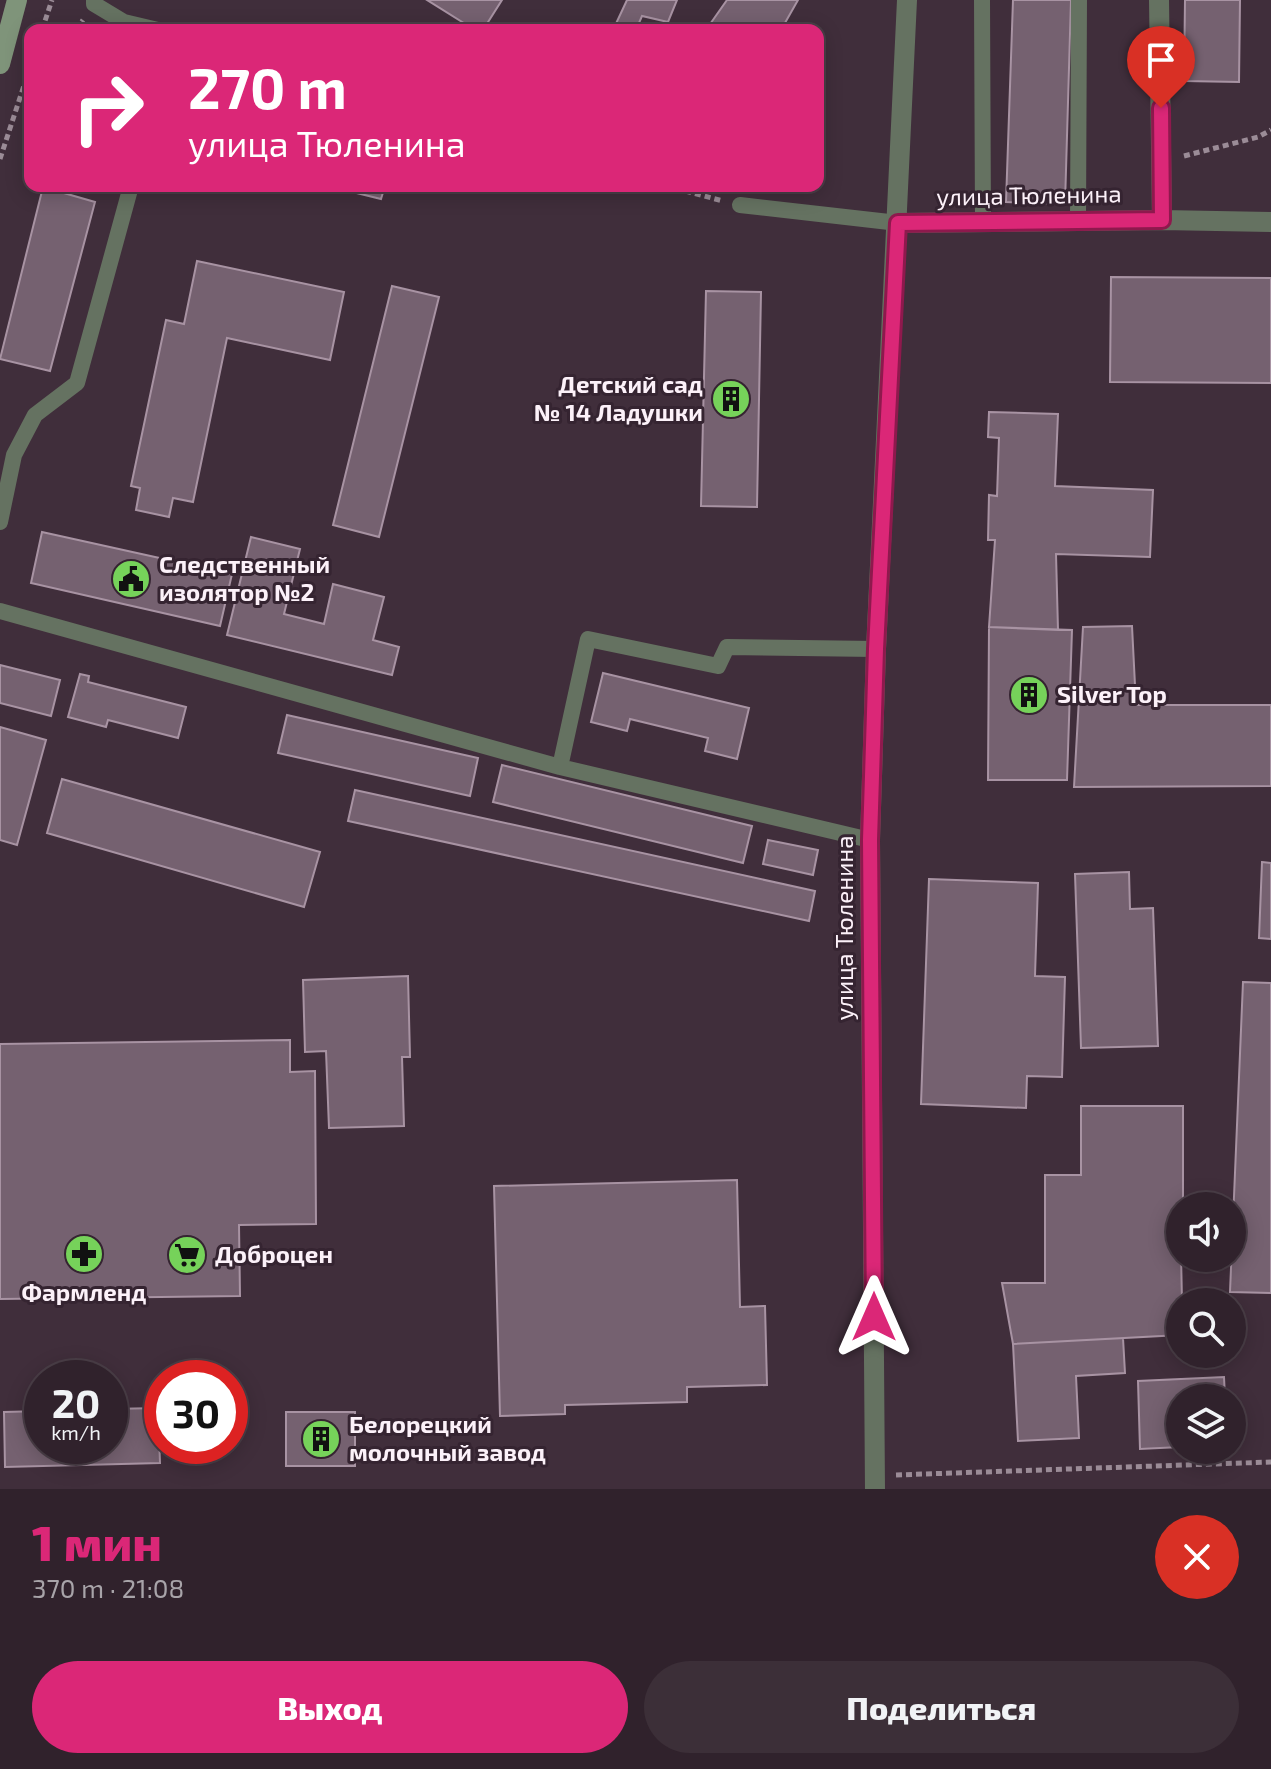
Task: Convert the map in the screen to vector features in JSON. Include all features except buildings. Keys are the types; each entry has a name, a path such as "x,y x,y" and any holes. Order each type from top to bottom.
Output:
{"street":[{"path":"0,64 17,0"},
{"name":"улица Тюленина","path":"875,1482 870,840 876,649 907,0"},
{"path":"1159,0 1162,220"},
{"name":"улица Тюленина","path":"898,223 1271,222"}],"lane":[{"path":"94,0 94,4 132,24"},
{"path":"982,0 983,222"},
{"path":"1078,222 1079,0"},
{"path":"0,522 14,455 35,415 77,383 129,192"},
{"path":"740,205 898,223"},
{"path":"0,611 560,767 870,840"},
{"path":"560,767 588,639 718,666 727,647 876,649"}],"path":[{"path":"44,24 52,0"},
{"path":"0,159 24,85"},
{"path":"1162,161 1258,137 1271,130"},
{"path":"689,192 740,205"},
{"path":"875,1482 1271,1462"}],"place":[{"name":"Детский сад № 14 Ладушки","path":"731,399"},
{"name":"Следственный изолятор №2","path":"131,579"},
{"name":"Silver Top","path":"1029,695"},
{"name":"Фармленд","path":"84,1254"},
{"name":"Доброцен","path":"187,1255"},
{"name":"Белорецкий молочный завод","path":"321,1439"}],"route":[{"path":"874,1317 870,840 876,649 898,223 1162,220 1161,108"}]}
